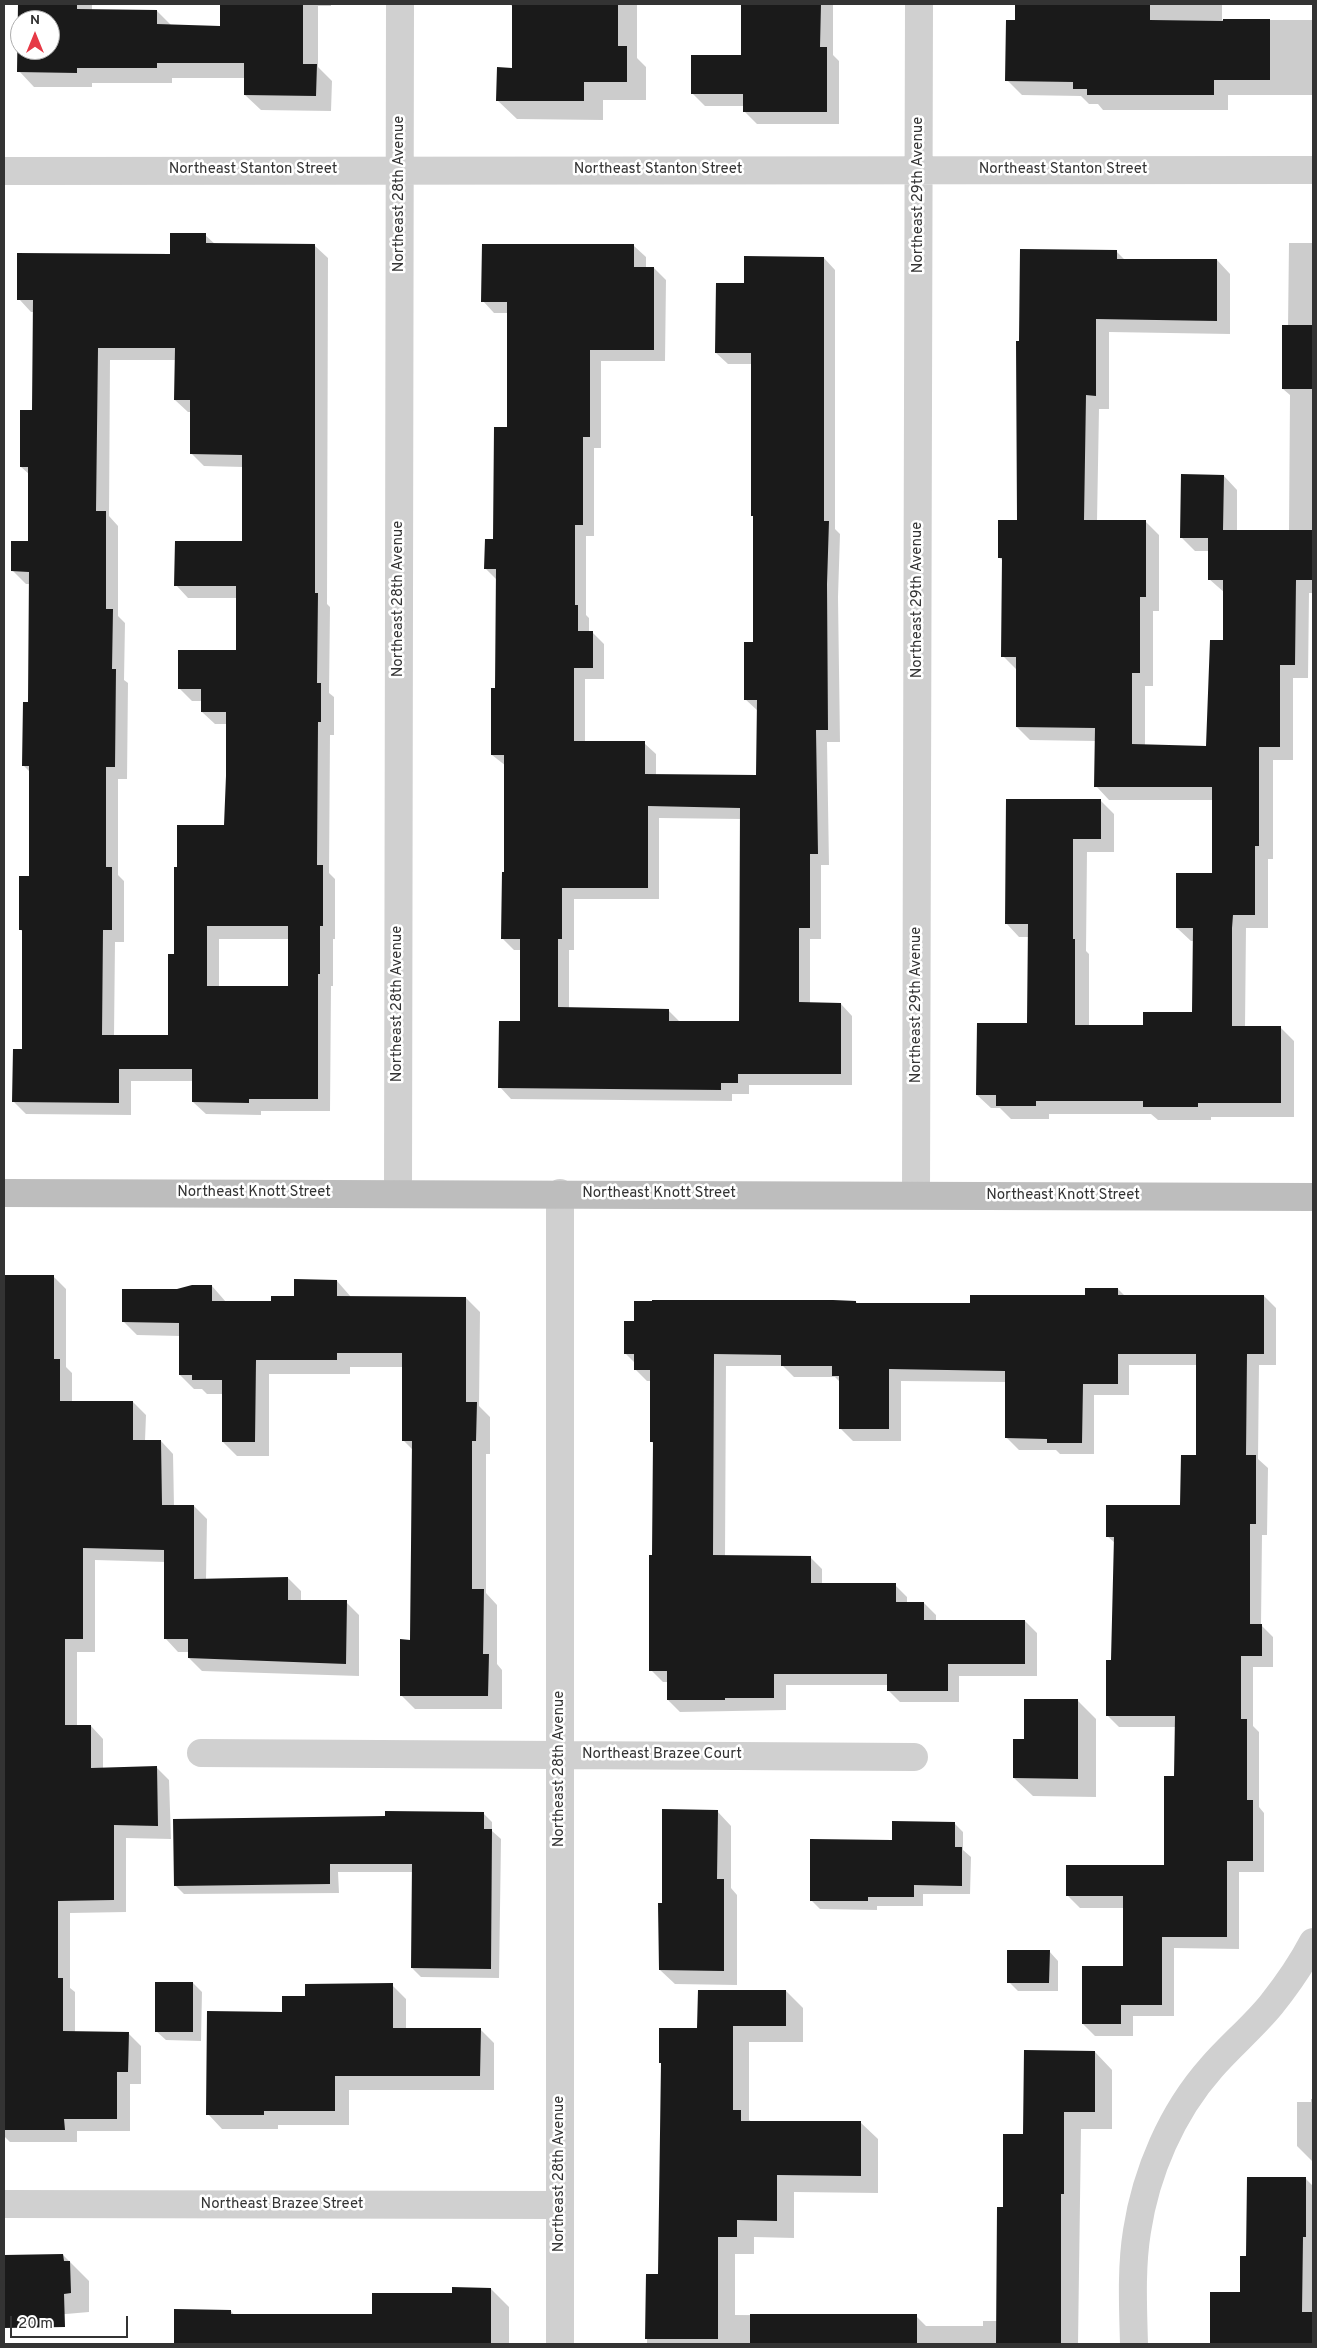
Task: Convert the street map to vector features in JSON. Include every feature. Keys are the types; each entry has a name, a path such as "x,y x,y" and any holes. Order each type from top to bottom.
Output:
{"street":[{"name":"Northeast 28th Avenue","path":"398,1193 400,4"},
{"name":"Northeast 29th Avenue","path":"916,1195 919,4"},
{"name":"Northeast Stanton Street","path":"4,171 1313,170"},
{"name":"Northeast Knott Street","path":"4,1193 560,1193 1313,1197"},
{"name":"Northeast 28th Avenue","path":"560,1193 560,2344"},
{"name":"Northeast Brazee Court","path":"201,1754 914,1757"},
{"path":"1134,2344 1133,2270 1137,2232 1145,2194 1161,2148 1185,2101 1210,2068 1270,2006 1296,1973 1313,1942"},
{"name":"Northeast Brazee Street","path":"4,2204 560,2206"}],"building":[{"path":"18,4 77,4 77,9 157,10 157,24 220,26 220,4 303,4 303,64 317,64 316,96 244,95 244,63 157,63 157,68 77,68 77,73 17,72 17,60 60,60 60,10 18,10"},
{"path":"512,4 618,4 618,46 627,46 627,82 584,82 584,101 496,101 497,67 512,68"},
{"path":"741,4 821,4 820,47 827,47 827,112 743,112 743,94 691,94 691,55 741,55"},
{"path":"1015,4 1150,4 1150,20 1223,21 1223,19 1270,19 1270,80 1214,80 1214,95 1087,95 1087,89 1073,89 1073,82 1005,81 1006,20 1015,20"},
{"path":"170,233 206,233 206,243 315,244 315,593 318,593 317,683 321,683 321,722 318,722 317,865 323,865 323,926 320,926 320,974 318,974 318,1099 249,1099 249,1103 192,1102 192,1069 119,1069 119,1103 12,1102 13,1049 22,1049 22,930 19,930 19,876 29,876 29,766 22,766 23,702 28,702 29,572 11,571 11,541 28,541 28,467 20,467 20,410 32,410 33,300 17,300 17,253 170,254","holes":["98,348 175,348 174,400 190,400 190,454 242,455 242,541 175,541 174,586 236,586 236,650 178,650 178,689 201,689 201,712 226,712 226,776 224,825 177,825 177,867 174,867 174,954 168,954 168,1035 102,1035 103,930 112,930 112,867 106,867 106,767 115,767 116,669 112,669 113,609 106,609 106,511 96,511","207,926 288,926 288,986 207,986"]},
{"path":"482,244 634,244 634,267 654,267 654,350 590,350 590,437 583,437 583,525 575,525 575,605 578,605 578,631 593,631 593,668 574,668 574,741 645,741 645,774 756,775 757,700 744,700 744,642 753,642 751,353 715,353 716,283 744,283 744,256 824,257 824,521 829,521 827,584 828,730 816,730 818,854 810,854 810,928 799,928 799,1002 841,1003 841,1074 738,1074 738,1083 721,1083 721,1090 498,1088 499,1021 520,1021 520,939 501,939 502,872 504,872 504,755 491,755 491,688 495,688 496,569 484,569 485,539 493,539 494,427 507,427 507,302 481,302","holes":["648,806 740,808 739,1021 669,1021 669,1009 558,1007 558,939 562,939 562,888 648,888"]},
{"path":"1020,249 1117,250 1117,259 1217,259 1217,321 1096,319 1096,396 1086,395 1084,520 1146,520 1146,597 1140,597 1140,673 1132,673 1132,744 1206,746 1210,640 1223,640 1223,580 1208,580 1208,538 1180,538 1181,474 1224,475 1223,530 1313,530 1313,580 1296,580 1295,665 1280,665 1280,747 1259,747 1259,846 1255,846 1255,915 1233,915 1232,928 1232,1026 1281,1026 1281,1103 1198,1103 1198,1107 1143,1107 1143,1101 1036,1101 1036,1106 996,1106 996,1095 976,1095 977,1023 1027,1023 1028,924 1005,924 1006,799 1101,799 1101,839 1073,839 1075,1025 1143,1025 1143,1012 1192,1012 1193,928 1176,928 1176,873 1212,873 1212,787 1094,787 1095,728 1016,727 1016,657 1001,657 1002,558 998,558 998,520 1017,520 1016,341 1019,341"},
{"path":"1282,325 1313,325 1313,389 1282,389"},
{"path":"4,1275 54,1275 54,1359 60,1359 60,1401 133,1401 133,1440 161,1440 162,1505 194,1505 194,1579 288,1577 288,1600 347,1600 346,1664 188,1658 188,1639 164,1639 164,1550 83,1548 83,1639 65,1639 65,1725 91,1725 91,1768 157,1766 158,1826 114,1825 114,1900 58,1901 58,1978 63,1978 63,2031 129,2032 128,2072 117,2072 117,2119 64,2119 65,2130 4,2130"},
{"path":"294,1279 337,1280 337,1296 466,1297 466,1402 477,1402 476,1441 472,1441 472,1589 484,1589 483,1654 489,1654 488,1696 400,1696 400,1639 410,1640 412,1441 402,1441 402,1353 337,1353 337,1360 256,1360 255,1442 222,1442 222,1380 192,1380 192,1375 179,1375 179,1323 122,1322 122,1289 177,1289 192,1285 212,1285 212,1301 271,1301 271,1296 294,1296"},
{"path":"1085,1288 1118,1288 1118,1295 1264,1295 1264,1354 1247,1354 1246,1455 1256,1455 1256,1524 1250,1524 1250,1624 1262,1624 1262,1656 1241,1656 1241,1719 1247,1719 1247,1800 1253,1800 1253,1861 1227,1861 1227,1937 1162,1937 1162,2005 1121,2005 1121,2024 1082,2024 1082,1966 1123,1966 1123,1896 1066,1896 1066,1865 1164,1865 1164,1776 1174,1776 1175,1716 1106,1716 1106,1660 1111,1660 1114,1537 1106,1537 1106,1505 1180,1505 1181,1455 1196,1455 1196,1354 1118,1354 1118,1384 1083,1384 1082,1443 1047,1443 1047,1439 1005,1438 1005,1371 889,1369 889,1429 839,1429 839,1376 832,1376 832,1366 781,1366 781,1355 714,1354 713,1555 811,1556 811,1583 896,1583 896,1602 924,1602 924,1620 1025,1620 1025,1664 948,1664 948,1691 887,1691 887,1674 774,1674 774,1698 667,1700 667,1671 649,1671 649,1555 652,1555 653,1442 650,1442 650,1370 634,1370 634,1354 624,1354 624,1321 634,1321 634,1301 833,1300 856,1301 856,1303 970,1303 970,1295 1085,1295"},
{"path":"1024,1699 1078,1699 1078,1779 1013,1778 1013,1739 1024,1739"},
{"path":"662,1809 718,1810 717,1879 724,1879 724,1971 659,1970 658,1903 662,1903"},
{"path":"385,1811 484,1812 484,1829 492,1829 491,1969 411,1968 412,1864 330,1864 330,1884 174,1886 173,1819 385,1816"},
{"path":"892,1821 955,1822 955,1847 962,1847 962,1886 914,1885 914,1897 868,1897 868,1901 810,1901 810,1839 892,1840"},
{"path":"1007,1950 1050,1950 1049,1983 1007,1983"},
{"path":"155,1982 193,1982 193,2032 155,2032"},
{"path":"393,1983 393,2028 481,2028 480,2076 335,2076 335,2111 264,2111 264,2115 206,2115 207,2011 282,2012 282,1996 305,1996 305,1984"},
{"path":"698,1990 786,1990 786,2026 733,2026 733,2110 741,2110 741,2121 861,2121 861,2176 777,2175 777,2221 737,2220 737,2237 718,2237 718,2339 645,2339 646,2274 658,2274 661,2063 659,2063 659,2028 697,2028"},
{"path":"1024,2050 1095,2051 1095,2112 1064,2112 1064,2194 1061,2194 1061,2344 996,2344 997,2207 1003,2207 1003,2134 1023,2134"},
{"path":"1247,2177 1306,2177 1306,2237 1303,2237 1302,2312 1313,2312 1313,2344 1210,2344 1210,2292 1240,2292 1240,2256 1246,2256"},
{"path":"63,2254 64,2261 70,2261 71,2293 64,2294 65,2327 4,2328 4,2255"},
{"path":"452,2287 491,2288 491,2344 174,2344 174,2309 231,2310 231,2314 372,2314 372,2293 452,2293"},
{"path":"750,2314 917,2314 917,2344 750,2344"}]}
